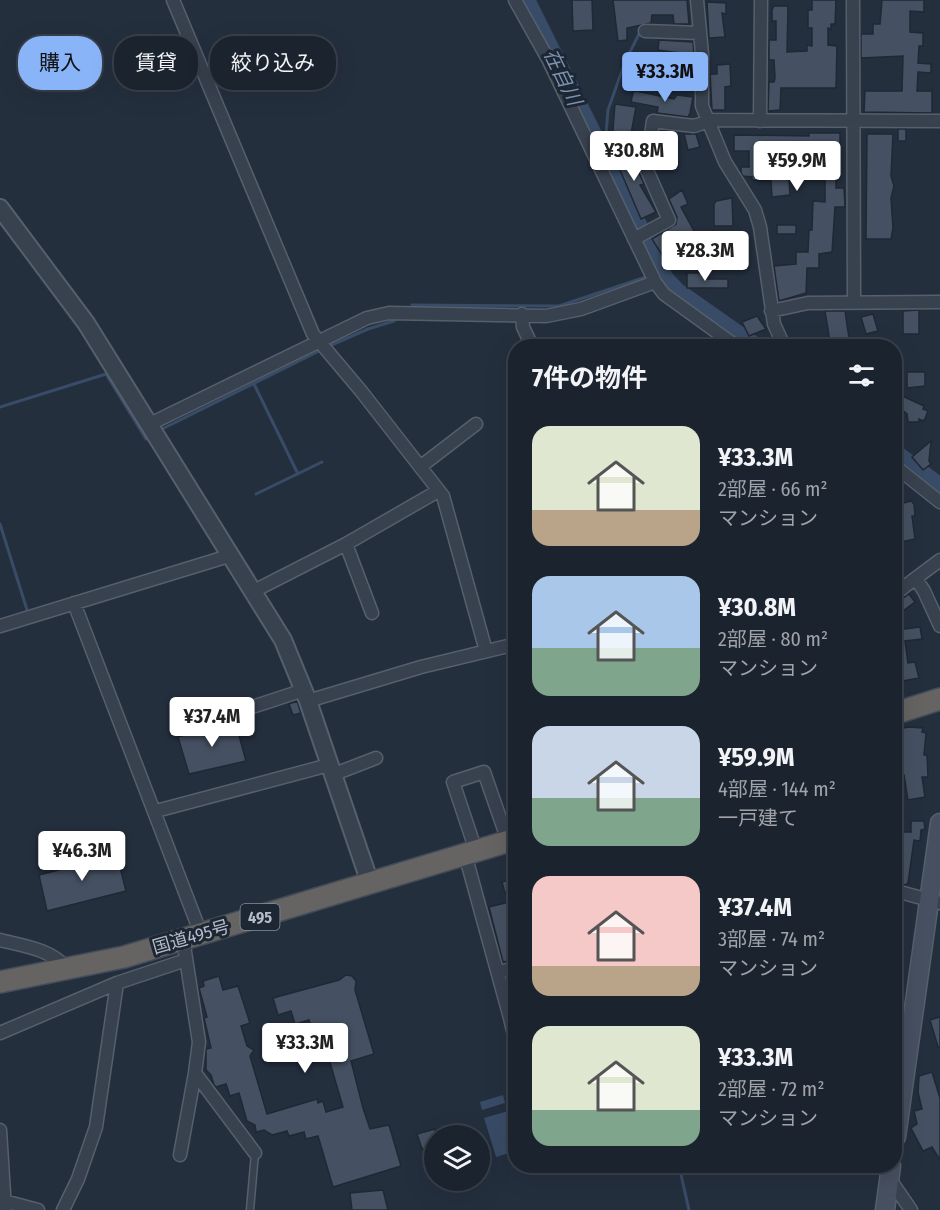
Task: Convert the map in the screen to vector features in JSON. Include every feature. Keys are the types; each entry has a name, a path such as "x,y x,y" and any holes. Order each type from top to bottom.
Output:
{"highway":[{"path":"902,711 940,699"},
{"name":"国道495号","path":"0,982 124,957 508,841"}],"main road":[{"path":"902,1101 935,902 940,823"},
{"path":"885,1210 887,1173"}],"street":[{"path":"173,0 313,334 320,339 420,467 446,505 486,651"},
{"path":"515,0 548,59 655,282 664,294 726,339"},
{"path":"697,0 702,106 725,162 755,210 760,227 771,310 781,339"},
{"path":"760,121 761,0"},
{"path":"853,0 854,302"},
{"path":"645,31 700,33"},
{"path":"634,238 669,220 646,168 653,121 694,126 707,122 940,121"},
{"path":"0,208 86,323 283,640 306,696 370,883"},
{"path":"150,424 367,318 389,313 546,316 581,309 655,282"},
{"path":"771,310 808,303 940,302"},
{"path":"522,314 523,327 529,339"},
{"path":"420,467 476,424"},
{"path":"902,472 940,502"},
{"path":"254,591 346,544 438,491"},
{"path":"346,544 372,613"},
{"path":"0,626 232,555"},
{"path":"902,584 916,579 940,560"},
{"path":"916,579 940,626"},
{"path":"74,603 156,811 192,936 186,960 199,1042 180,1155"},
{"path":"231,714 508,646"},
{"path":"156,811 376,758"},
{"path":"508,830 484,772 453,782 508,1012"},
{"path":"902,893 935,902"},
{"path":"0,940 48,952 67,968"},
{"path":"0,1033 117,983 186,960"},
{"path":"498,972 508,970"},
{"path":"63,1210 78,1179 96,1127 117,983"},
{"path":"195,1073 255,1153"},
{"path":"0,1130 4,1205 38,1210"},
{"path":"889,1173 911,1210"}],"lane":[{"path":"250,1210 255,1153"}],"water":[{"path":"503,1095 505,1103 482,1110 480,1102"},
{"path":"508,1111 508,1153 496,1157 490,1138 490,1125 486,1125 484,1118"}],"building":[{"path":"572,0 592,0 593,30 573,31"},
{"path":"613,0 687,0 689,24 674,24 673,15 652,15 651,23 627,28 627,40 618,41"},
{"path":"812,0 836,0 835,24 831,24 831,29 828,28 828,45 837,46 836,88 781,88 780,110 768,111 769,82 774,82 775,78 774,60 769,60 769,40 776,40 776,21 772,21 772,10 774,6 788,6 787,52 807,51 807,45 812,46 812,28 808,28 808,10 812,10"},
{"path":"882,0 924,0 924,12 910,11 910,32 923,33 923,46 919,46 918,63 931,64 931,73 918,72 917,91 932,91 932,113 864,112 865,91 902,91 903,56 861,58 861,34 873,34 873,24 880,24"},
{"path":"707,2 726,3 726,14 722,13 725,37 709,38"},
{"path":"659,40 693,42 694,55 658,50"},
{"path":"730,64 731,86 725,87 725,110 712,110 710,74 717,74 717,65"},
{"path":"633,92 674,99 677,95 693,97 690,113 688,117 657,113 658,107 631,102"},
{"path":"615,104 636,107 631,134 634,134 633,145 612,142"},
{"path":"898,129 906,129 906,141 898,141"},
{"path":"809,133 840,133 840,146 835,146 836,151 831,151 831,169 836,169 836,188 844,188 845,207 835,207 832,252 819,254 819,268 807,268 806,293 779,301 774,266 796,264 796,252 808,252 809,230 812,230 813,201 825,202 825,177 789,180 790,195 772,197 771,181 752,180 752,177 743,176 741,173 741,167 749,167 749,151 734,151 734,135 809,136","holes":["784,150 807,151 809,171 783,170"]},
{"path":"684,134 696,134 700,147 688,150"},
{"path":"867,134 893,134 891,176 894,186 891,198 893,228 891,239 866,239"},
{"path":"637,146 634,175 639,173 644,184 640,185 656,212 641,219 614,156"},
{"path":"682,190 688,204 681,207 694,231 696,239 692,241 698,251 684,258 684,252 664,258 652,239 676,224 677,217 669,199"},
{"path":"732,198 733,226 714,226 714,204 716,201"},
{"path":"777,225 796,225 796,234 777,234"},
{"path":"687,273 705,273 705,279 728,279 728,288 687,288"},
{"path":"919,310 919,334 903,334 903,311"},
{"path":"825,311 845,311 849,338 830,339"},
{"path":"873,314 878,331 866,334 861,317"},
{"path":"757,316 766,329 749,336 742,322"},
{"path":"907,372 925,372 925,386 907,388"},
{"path":"902,396 924,406 923,409 928,411 924,421 919,419 919,422 908,422 907,414 902,410"},
{"path":"931,441 929,461 931,464 923,470 912,457"},
{"path":"911,501 914,504 915,516 912,516 915,539 902,542 902,503"},
{"path":"909,594 915,602 902,612 902,599"},
{"path":"920,627 922,639 905,641 908,663 915,662 919,678 902,681 902,629"},
{"path":"297,701 301,713 293,715 289,704"},
{"path":"227,721 235,721 246,761 189,774 178,737"},
{"path":"902,728 923,728 922,732 926,733 924,755 927,755 928,777 922,777 925,797 908,800 904,775 902,775"},
{"path":"911,821 924,821 925,829 921,830 920,841 914,840 908,883 905,885 902,884 902,832 911,832"},
{"path":"98,855 99,860 117,855 126,891 47,911 39,875 78,865 77,860"},
{"path":"508,880 508,892 505,893 502,882"},
{"path":"508,902 508,961 503,962 489,907"},
{"path":"346,975 352,976 356,981 355,990 374,1054 351,1061 363,1108 370,1129 389,1125 401,1166 333,1187 318,1136 306,1139 304,1132 289,1136 287,1131 272,1135 264,1130 256,1132 255,1125 247,1121 239,1093 230,1096 226,1084 216,1087 214,1085 211,1075 206,1070 206,1049 211,1048 204,1018 207,1017 199,988 204,986 203,981 219,976 223,990 238,986 250,1023 241,1026 247,1046 254,1050 250,1056 267,1114 317,1099 318,1103 323,1101 326,1112 343,1107 326,1049 318,1052 309,1020 295,1024 291,1011 278,1015 273,998 339,980"},
{"path":"940,1017 940,1047 938,1047 930,1020"},
{"path":"932,1072 940,1098 940,1160 932,1147 923,1151 911,1128 917,1124 914,1111 922,1109 918,1092 919,1076"},
{"path":"424,1132 424,1148 422,1149 417,1134"},
{"path":"383,1190 388,1210 352,1210 350,1193"}],"waterway":[{"name":"在自川","path":"525,0 664,279 676,292 743,339"},
{"path":"604,158 608,110 625,62 640,32"},
{"path":"412,305 559,306 646,277"},
{"path":"329,346 368,329 394,321"},
{"path":"164,428 321,350"},
{"path":"0,407 106,374 146,439"},
{"path":"254,384 298,474"},
{"name":"在自川","path":"902,460 940,488"},
{"path":"256,494 322,462"},
{"path":"0,524 28,613"},
{"path":"681,1173 689,1210"}]}
